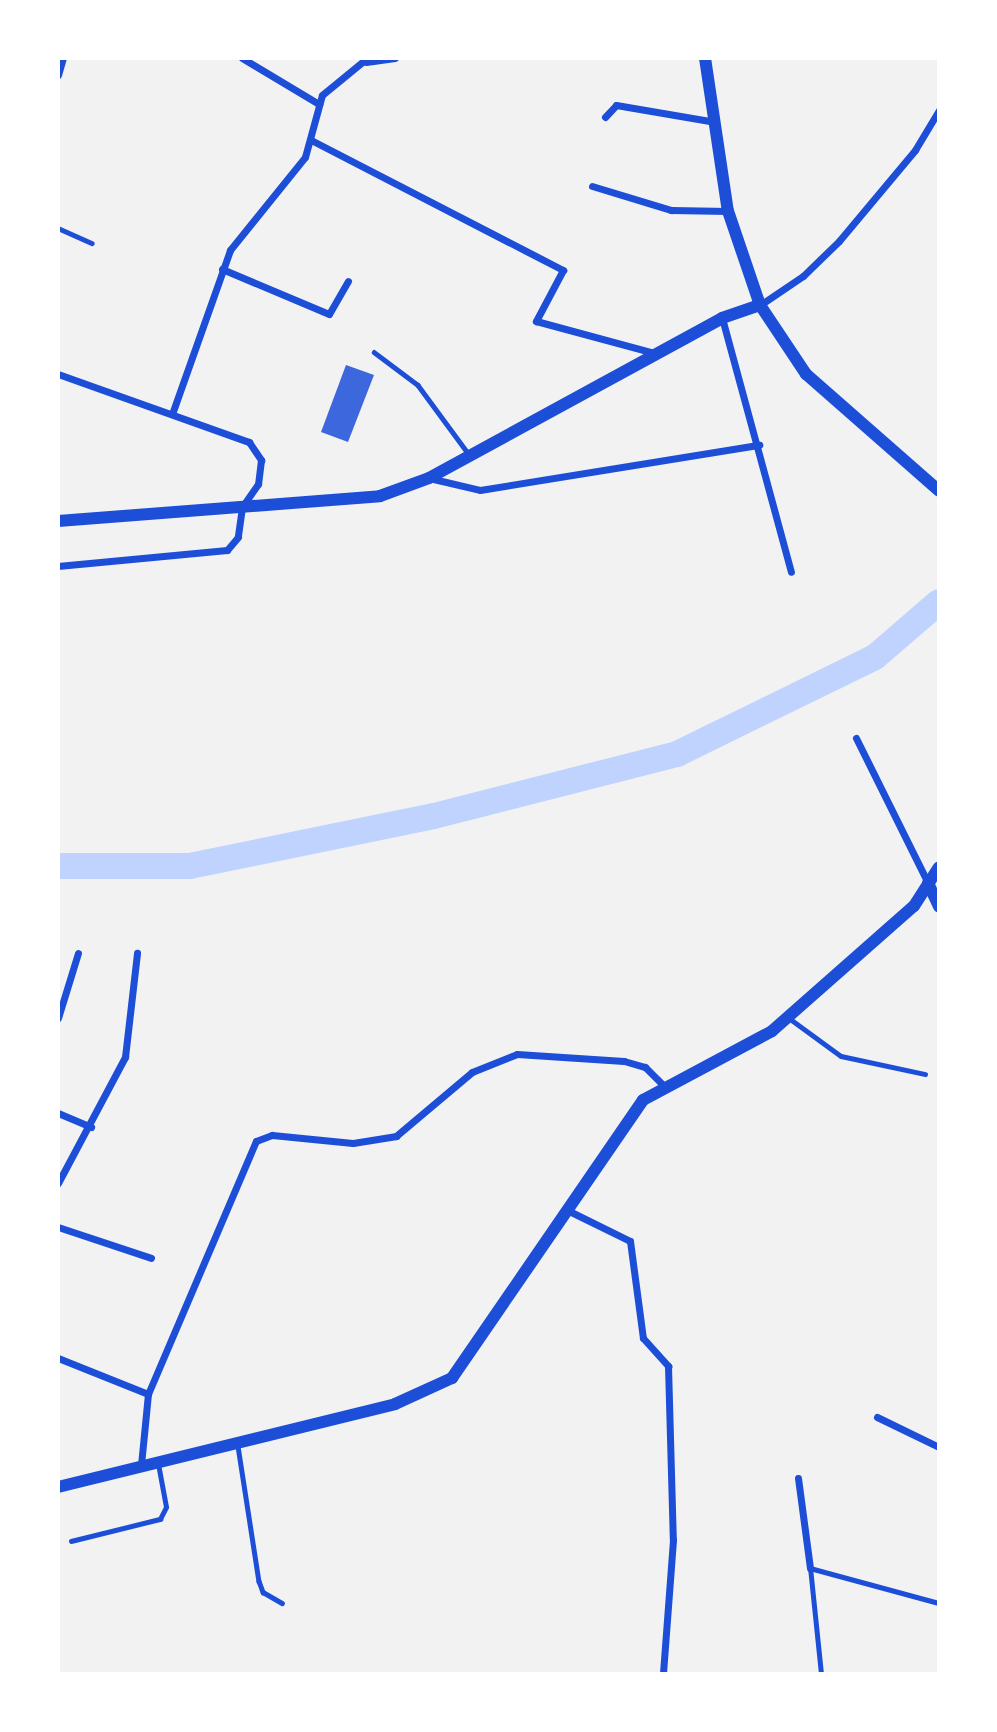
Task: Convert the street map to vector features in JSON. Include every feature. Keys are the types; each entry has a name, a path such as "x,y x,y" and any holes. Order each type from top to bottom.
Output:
{"street":[{"path":"58,75 63,58"},
{"path":"242,58 319,104"},
{"path":"172,414 222,269 246,223 299,165 311,140 319,104 328,87 367,60 395,58"},
{"path":"705,58 710,121 728,211 760,305 806,374 939,491"},
{"path":"605,117 616,105 710,121"},
{"path":"58,521 380,496 429,478 468,453 655,353 722,318 760,305 803,276 839,241 915,150 939,110"},
{"path":"311,140 563,270 536,321 655,353"},
{"path":"592,186 671,210 728,211"},
{"path":"222,269 329,314 348,281"},
{"path":"722,318 759,445 791,572"},
{"path":"58,374 249,442 258,452 258,484 242,507 239,537 227,550 58,566"},
{"path":"429,478 463,490 491,489 759,445"},
{"path":"856,738 939,907"},
{"path":"58,1487 157,1460 396,1404 452,1378 643,1100 665,1087 718,1064 789,1017 907,912 939,867"},
{"path":"58,1018 78,953"},
{"path":"58,1184 91,1127 129,1045 137,953"},
{"path":"141,1465 148,1394 251,1149 262,1136 353,1143 396,1136 472,1072 517,1054 624,1061 645,1067 665,1087"},
{"path":"58,1113 91,1127"},
{"path":"567,1209 630,1241 643,1338 668,1366 673,1540 663,1674"},
{"path":"58,1227 151,1258"},
{"path":"58,1358 148,1394"},
{"path":"877,1417 939,1447"},
{"path":"797,1478 810,1568"}],"lane":[{"path":"58,228 92,243"},
{"path":"374,352 418,385 468,453"},
{"path":"789,1017 841,1056 925,1074"},
{"path":"238,1441 259,1581 263,1592 282,1603"},
{"path":"71,1541 165,1514 157,1460"},
{"path":"821,1674 810,1568 939,1603"}],"building":[{"path":"346,365 374,375 348,442 321,432"}],"waterway":[{"path":"58,866 190,866 434,816 677,754 875,657 939,602"}]}
